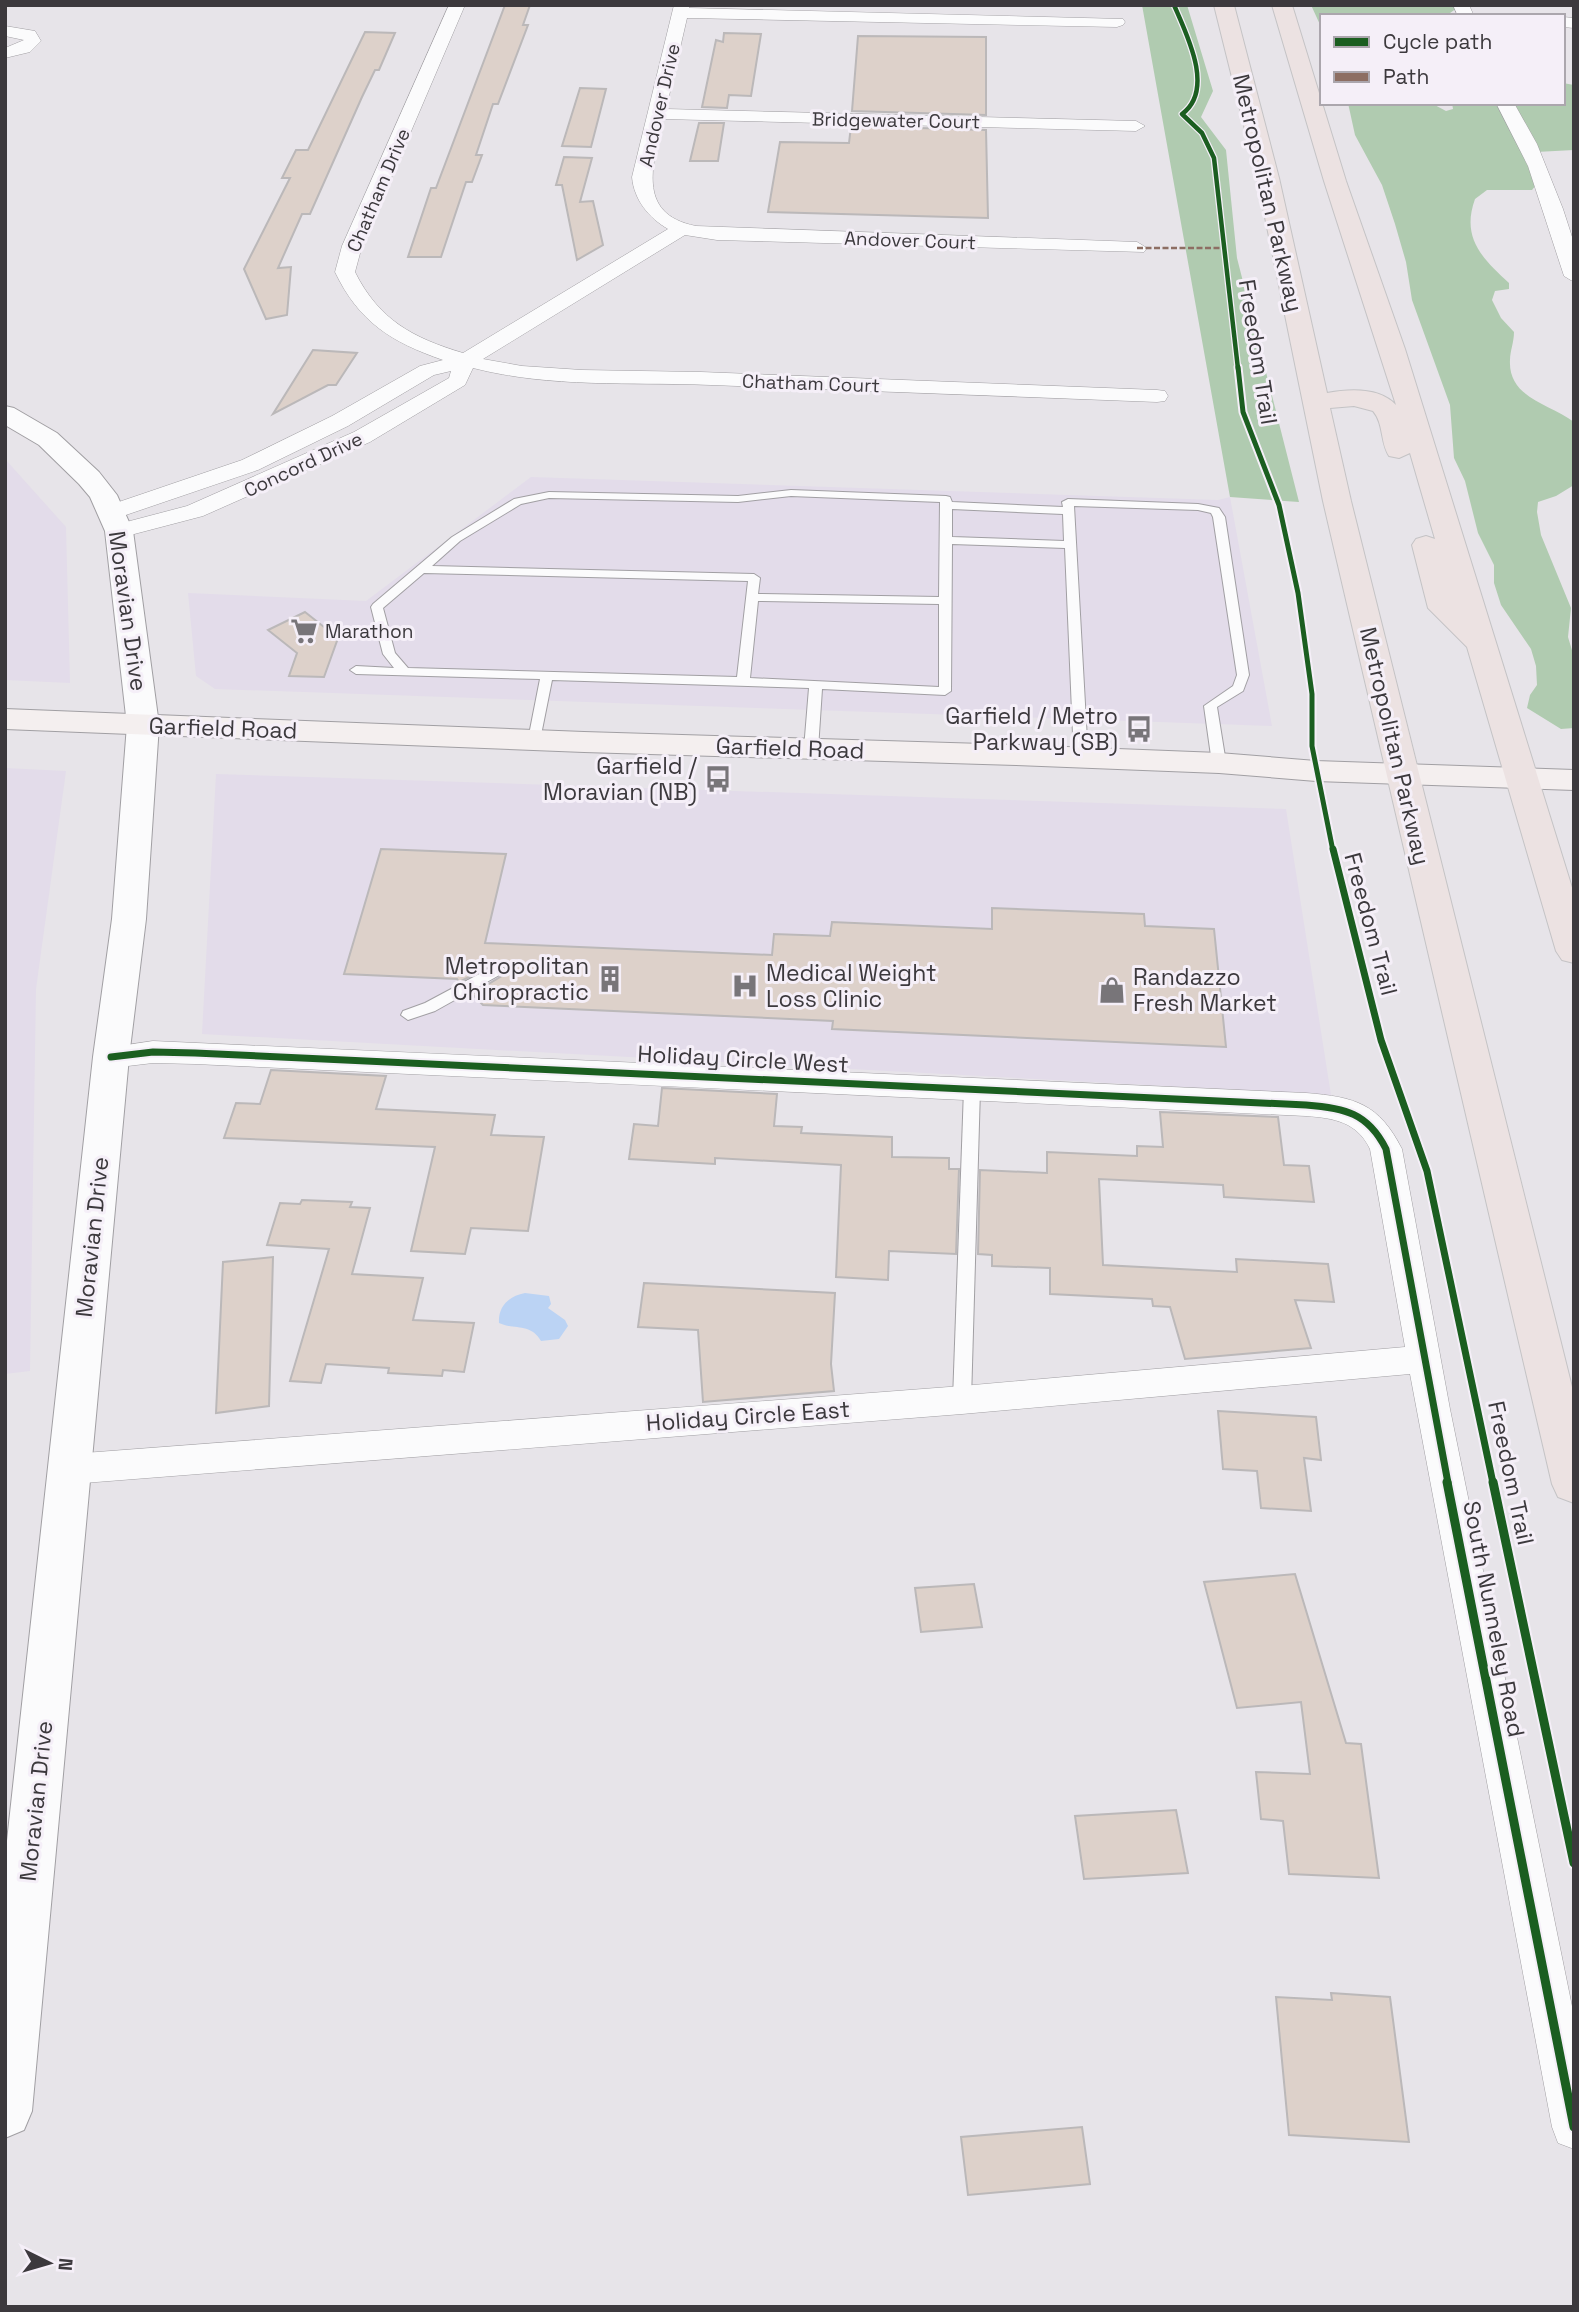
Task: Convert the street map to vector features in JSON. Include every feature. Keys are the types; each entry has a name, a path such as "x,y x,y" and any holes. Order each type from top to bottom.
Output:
{"main road":[{"name":"Metropolitan Parkway","path":"1224,5 1268,177 1314,402 1402,774 1574,1484"},
{"path":"1282,5 1483,646 1574,951"},
{"path":"1314,402 1358,399 1381,404 1390,414 1443,608 1483,646"},
{"name":"Garfield Road","path":"5,719 1219,763 1316,771 1574,780"},
{"path":"1539,1337 1574,1368"}],"street":[{"name":"Chatham Drive","path":"457,5 352,246 345,272 355,293 370,312 398,332 433,350 466,361"},
{"path":"681,9 1116,22"},
{"name":"Andover Drive","path":"681,9 641,187 660,214 682,229"},
{"path":"5,31 29,34 33,41 24,48 5,53"},
{"path":"1506,105 1527,142 1549,192 1574,276"},
{"name":"Bridgewater Court","path":"656,114 1136,126"},
{"name":"Concord Drive","path":"116,522 195,511 362,437 458,381 466,361 682,229"},
{"name":"Andover Court","path":"682,229 717,234 1137,248"},
{"name":"Chatham Court","path":"466,361 497,368 576,376 679,377 1157,396"},
{"name":"Moravian Drive","path":"5,414 48,439 70,459 103,495 116,522 143,725 129,919 111,1057 5,2111"},
{"name":"Holiday Circle West","path":"111,1057 153,1052 195,1053 972,1089 1334,1108 1355,1113 1369,1122"},
{"name":"South Nunneley Road","path":"1369,1122 1381,1134 1386,1149 1574,2127"},
{"name":"Holiday Circle East","path":"71,1469 962,1400 1425,1359"}],"lane":[{"path":"356,670 404,672 743,681 945,691 946,499 791,493 738,499 549,495 518,501 456,539 377,607 389,654 404,672"},
{"path":"1081,758 1068,502 1215,510 1219,517 1243,675 1239,688 1210,706 1219,763"},
{"path":"946,505 1068,511"},
{"path":"945,540 1069,545"},
{"path":"419,569 754,578 743,681"},
{"path":"753,597 946,601"},
{"path":"534,740 547,675"},
{"path":"811,749 816,684"},
{"path":"408,1015 430,1007 498,970"},
{"path":"962,1400 972,1089"}],"shaded area":[{"path":"5,459 66,527 70,683 5,680"},
{"path":"531,477 1218,500 1230,497 1272,726 215,689 196,676 188,593 366,601"},
{"path":"5,768 66,771 36,989 30,1371 5,1374"},
{"path":"216,774 1286,809 1331,1095 202,1034"}],"green space":[{"path":"1142,5 1187,5 1213,91 1201,117 1226,150 1237,258 1299,502 1230,497"},
{"path":"1311,5 1454,5 1457,8 1450,14 1320,14 1320,25"},
{"path":"1565,83 1574,85 1574,150 1536,152 1536,185 1532,190 1487,190 1475,199 1471,225 1472,236 1483,256 1509,283 1509,289 1495,291 1492,300 1501,318 1514,332 1510,360 1511,373 1516,383 1532,398 1574,422 1574,485 1556,496 1538,502 1537,512 1541,535 1571,608 1568,637 1574,657 1574,728 1561,729 1527,708 1530,695 1537,685 1536,666 1531,649 1501,605 1494,583 1494,565 1478,533 1465,481 1454,458 1450,405 1412,300 1406,262 1395,224 1382,185 1355,135 1348,105 1435,105 1446,111 1453,109 1452,105 1565,105"}],"water":[{"path":"525,1293 549,1296 551,1304 548,1308 565,1320 568,1326 559,1339 541,1341 527,1329 499,1323 500,1312 506,1303"}],"building":[{"path":"505,5 530,5 523,25 528,25 498,104 493,104 476,155 482,155 472,182 466,182 441,257 408,257 431,188 436,188"},
{"path":"365,32 395,33 379,70 375,70 362,97 310,214 302,214 278,268 291,267 287,315 266,319 244,269 290,178 282,178 296,150 308,150"},
{"path":"724,33 761,34 751,96 729,95 727,108 702,107 716,40 723,42"},
{"path":"858,36 986,37 986,115 852,111"},
{"path":"580,88 606,89 591,147 562,146"},
{"path":"699,123 724,123 718,161 690,161"},
{"path":"851,126 986,130 988,218 768,212 780,142 849,143"},
{"path":"564,157 592,158 580,202 593,201 603,245 577,260 562,185 556,185"},
{"path":"313,350 357,353 336,385 328,385 273,414"},
{"path":"305,612 338,638 324,677 289,676 297,653 268,630"},
{"path":"381,849 506,854 485,943 772,955 774,934 830,936 832,922 992,929 992,908 1144,914 1145,926 1214,929 1226,1047 832,1029 833,1021 483,1005 472,994 505,974 508,968 500,962 459,982 457,979 344,974"},
{"path":"271,1070 386,1076 376,1109 495,1115 491,1135 544,1137 528,1231 471,1228 465,1254 411,1251 435,1147 224,1138 236,1103 260,1104"},
{"path":"662,1088 777,1094 774,1126 802,1127 801,1133 892,1137 892,1157 949,1158 949,1169 959,1169 956,1254 889,1251 888,1280 836,1277 841,1165 715,1158 715,1164 629,1159 634,1124 658,1126"},
{"path":"1160,1112 1278,1117 1284,1165 1309,1166 1314,1202 1224,1197 1223,1185 1099,1179 1103,1265 1237,1272 1236,1259 1328,1264 1334,1302 1295,1300 1311,1348 1185,1359 1170,1307 1153,1306 1152,1299 1050,1294 1050,1268 992,1266 992,1255 978,1254 980,1170 1047,1173 1047,1152 1137,1156 1137,1146 1163,1147"},
{"path":"302,1200 352,1202 350,1207 370,1208 352,1274 423,1278 413,1320 474,1323 464,1372 443,1370 442,1376 388,1373 389,1368 326,1364 321,1383 290,1381 329,1249 267,1245 280,1203 300,1204"},
{"path":"273,1257 269,1406 216,1413 223,1262"},
{"path":"644,1283 835,1293 831,1364 834,1391 703,1402 698,1330 638,1327"},
{"path":"1218,1411 1316,1417 1321,1460 1304,1458 1311,1511 1261,1508 1257,1471 1223,1469"},
{"path":"1295,1574 1346,1743 1361,1744 1379,1878 1289,1874 1283,1821 1261,1819 1256,1772 1310,1774 1301,1702 1237,1708 1204,1582"},
{"path":"974,1584 982,1627 921,1632 915,1588"},
{"path":"1176,1810 1188,1873 1084,1879 1075,1816"},
{"path":"1331,1993 1390,1997 1409,2142 1289,2135 1276,1997 1332,2000"},
{"path":"1082,2127 1090,2184 968,2195 961,2137"}],"marked path":[{"path":"1137,248 1223,248"}],"cycle path":[{"name":"Freedom Trail","path":"1174,5 1192,54 1197,82 1194,103 1182,114 1202,133 1214,158 1243,412 1279,505 1298,593 1312,694 1312,746 1325,819 1381,1040 1427,1171 1574,1863"},
{"path":"111,1057 153,1052 195,1053 1306,1105 1339,1109 1367,1122 1378,1133 1386,1149 1433,1409 1574,2127"}],"place":[{"name":"Marathon","path":"304,631"},
{"name":"Garfield / Metro Parkway (SB)","path":"1139,729"},
{"name":"Garfield / Moravian (NB)","path":"718,779"},
{"name":"Metropolitan Chiropractic","path":"610,979"},
{"name":"Medical Weight Loss Clinic","path":"745,986"},
{"name":"Randazzo Fresh Market","path":"1112,990"}]}
